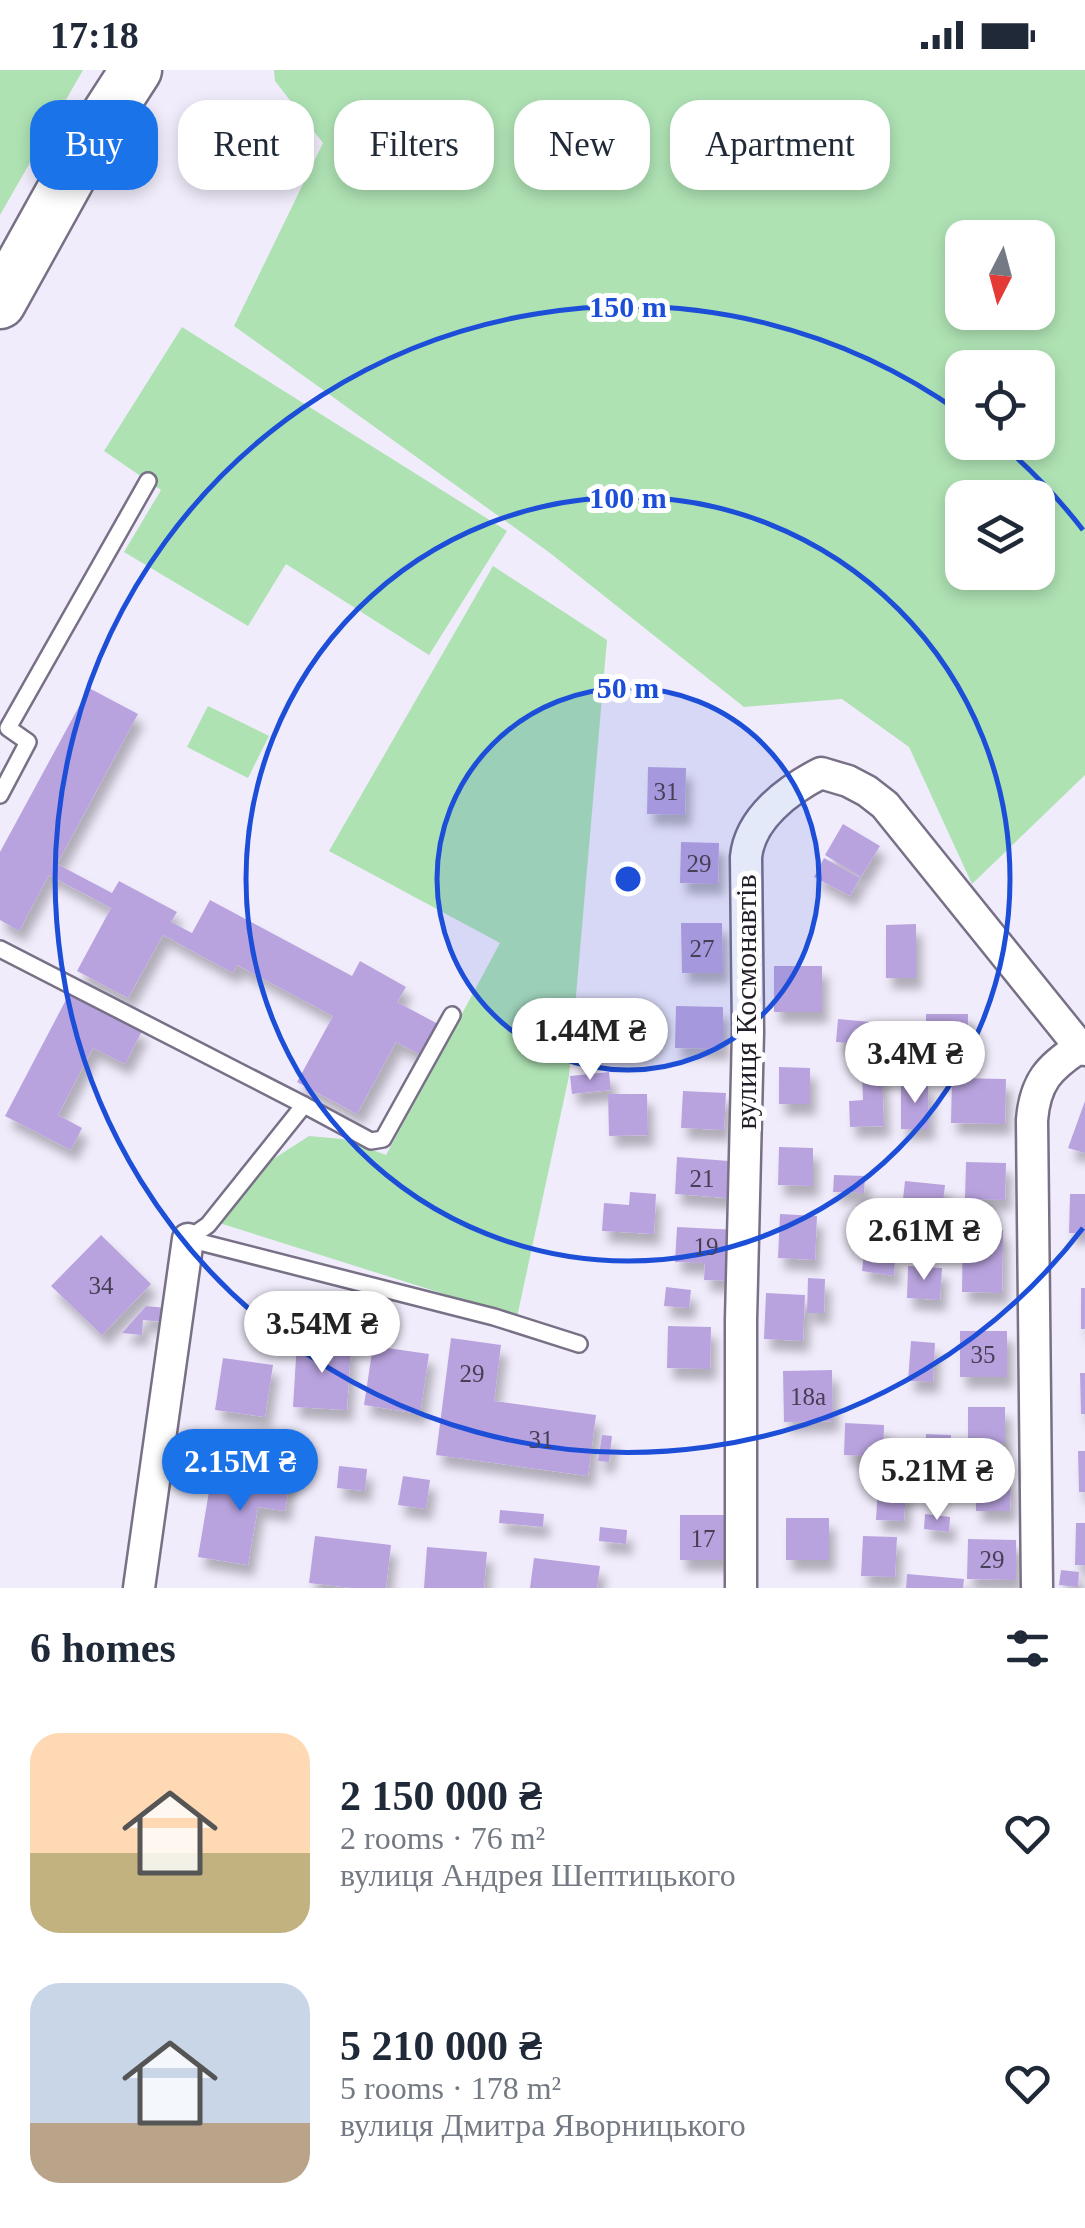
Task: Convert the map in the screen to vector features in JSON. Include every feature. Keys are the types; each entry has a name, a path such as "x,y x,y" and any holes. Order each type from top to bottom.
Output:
{"highway":[{"path":"0,304 87,146 136,70"}],"street":[{"name":"вулиця Космонавтів","path":"741,1588 741,1320 748,1032 746,858 752,833 786,794 821,773 867,791 885,805 921,848 1083,1049"},
{"path":"1037,1588 1033,1102 1038,1086 1058,1062 1083,1049"},
{"path":"140,1588 188,1239"}],"lane":[{"path":"0,795 28,742 8,728 148,481"},
{"path":"0,950 371,1141 383,1139 452,1014"},
{"path":"188,1239 208,1225 304,1105"},
{"path":"188,1239 494,1317 579,1344"}],"green space":[{"path":"0,70 83,70 66,100 30,100 30,163 0,215"},
{"path":"274,70 1085,70 1085,775 972,884 909,747 842,699 744,707 550,553 234,326 300,190 314,190 314,162 323,143 314,131 314,100 290,100 275,81"},
{"path":"182,327 507,531 429,655 286,564 248,626 124,552 161,490 104,451"},
{"path":"493,566 607,640 569,1076 517,1317 216,1222 264,1165 309,1136 343,1139 386,1155 500,943 329,851"},
{"path":"208,706 269,736 248,778 187,747"}],"building":[{"path":"89,688 138,714 57,864 112,893 119,881 177,912 171,922 192,933 210,900 352,976 360,961 406,987 397,1002 438,1024 421,1055 396,1042 357,1114 297,1082 333,1016 237,965 233,973 163,935 128,998 77,971 111,908 49,875 19,931 0,920 0,852"},
{"path":"648,767 686,768 685,815 647,814"},
{"path":"843,824 880,846 861,877 825,855"},
{"path":"681,842 719,843 718,884 680,883"},
{"path":"824,858 860,878 850,896 814,877"},
{"path":"681,923 722,923 723,973 682,973"},
{"path":"916,924 916,978 886,978 886,925"},
{"path":"774,966 822,966 822,1012 774,1012"},
{"path":"69,994 142,1031 125,1064 93,1048 58,1115 82,1128 71,1150 5,1116"},
{"path":"676,1006 723,1007 723,1049 675,1048"},
{"path":"926,1014 968,1014 968,1049 926,1049"},
{"path":"838,1019 870,1022 868,1045 836,1042"},
{"path":"779,1067 810,1068 810,1104 779,1104"},
{"path":"862,1071 882,1071 884,1126 850,1127 849,1101 863,1100"},
{"path":"609,1072 611,1090 572,1094 570,1076"},
{"path":"952,1078 1006,1079 1005,1124 951,1123"},
{"path":"901,1082 928,1083 929,1129 901,1129"},
{"path":"683,1091 726,1093 724,1130 681,1128"},
{"path":"608,1094 647,1094 648,1135 609,1136"},
{"path":"1085,1101 1085,1153 1068,1148"},
{"path":"779,1147 813,1148 813,1186 778,1185"},
{"path":"677,1157 729,1161 727,1198 675,1194"},
{"path":"966,1162 1006,1163 1005,1200 965,1199"},
{"path":"834,1175 865,1176 864,1193 833,1192"},
{"path":"905,1181 945,1185 943,1203 903,1199"},
{"path":"630,1192 656,1194 654,1234 602,1231 604,1203 629,1205"},
{"path":"1070,1194 1085,1194 1085,1233 1069,1233"},
{"path":"780,1214 817,1216 815,1260 778,1258"},
{"path":"677,1227 738,1230 735,1281 704,1280 705,1263 675,1262"},
{"path":"963,1229 1003,1230 1002,1293 962,1292"},
{"path":"101,1235 151,1284 102,1335 51,1286"},
{"path":"864,1253 895,1256 894,1276 862,1271"},
{"path":"908,1266 942,1268 940,1300 907,1298"},
{"path":"808,1278 825,1279 824,1313 807,1313"},
{"path":"666,1287 691,1290 689,1308 664,1306"},
{"path":"1081,1288 1085,1288 1085,1329 1081,1329"},
{"path":"766,1293 805,1295 803,1341 764,1339"},
{"path":"146,1306 167,1308 165,1322 143,1320 142,1335 122,1333"},
{"path":"668,1326 711,1327 710,1369 667,1368"},
{"path":"960,1331 1007,1331 1007,1377 960,1377"},
{"path":"451,1338 501,1345 494,1401 596,1415 588,1476 436,1455"},
{"path":"911,1341 935,1343 933,1382 908,1381"},
{"path":"297,1342 351,1345 347,1410 293,1407"},
{"path":"373,1346 429,1354 420,1414 364,1405"},
{"path":"223,1358 273,1365 265,1417 215,1410"},
{"path":"832,1370 833,1421 784,1422 783,1371"},
{"path":"1080,1373 1085,1373 1085,1414 1081,1414"},
{"path":"968,1407 1005,1407 1005,1443 968,1443"},
{"path":"845,1423 884,1425 883,1457 844,1455"},
{"path":"926,1434 951,1435 950,1454 925,1452"},
{"path":"602,1435 612,1436 609,1462 598,1461"},
{"path":"1078,1451 1085,1451 1085,1492 1079,1492"},
{"path":"255,1465 291,1472 285,1511 258,1507 248,1565 198,1557 211,1480 251,1487"},
{"path":"339,1466 367,1469 365,1491 337,1488"},
{"path":"403,1476 430,1480 426,1509 398,1505"},
{"path":"976,1478 1011,1478 1010,1511 976,1511"},
{"path":"878,1487 906,1489 904,1521 876,1520"},
{"path":"500,1510 544,1514 543,1527 499,1523"},
{"path":"925,1514 950,1517 949,1532 924,1529"},
{"path":"680,1515 727,1515 727,1560 680,1560"},
{"path":"786,1518 829,1518 829,1560 786,1560"},
{"path":"1076,1523 1085,1523 1085,1565 1075,1565"},
{"path":"600,1527 627,1530 626,1544 599,1541"},
{"path":"315,1536 391,1545 386,1588 309,1583"},
{"path":"863,1536 897,1537 895,1577 861,1576"},
{"path":"968,1539 1016,1540 1016,1580 967,1579"},
{"path":"427,1547 487,1552 484,1588 424,1588"},
{"path":"534,1558 600,1566 597,1588 530,1588"},
{"path":"1061,1570 1079,1572 1078,1587 1059,1585"},
{"path":"907,1574 964,1579 963,1588 906,1588"}]}
